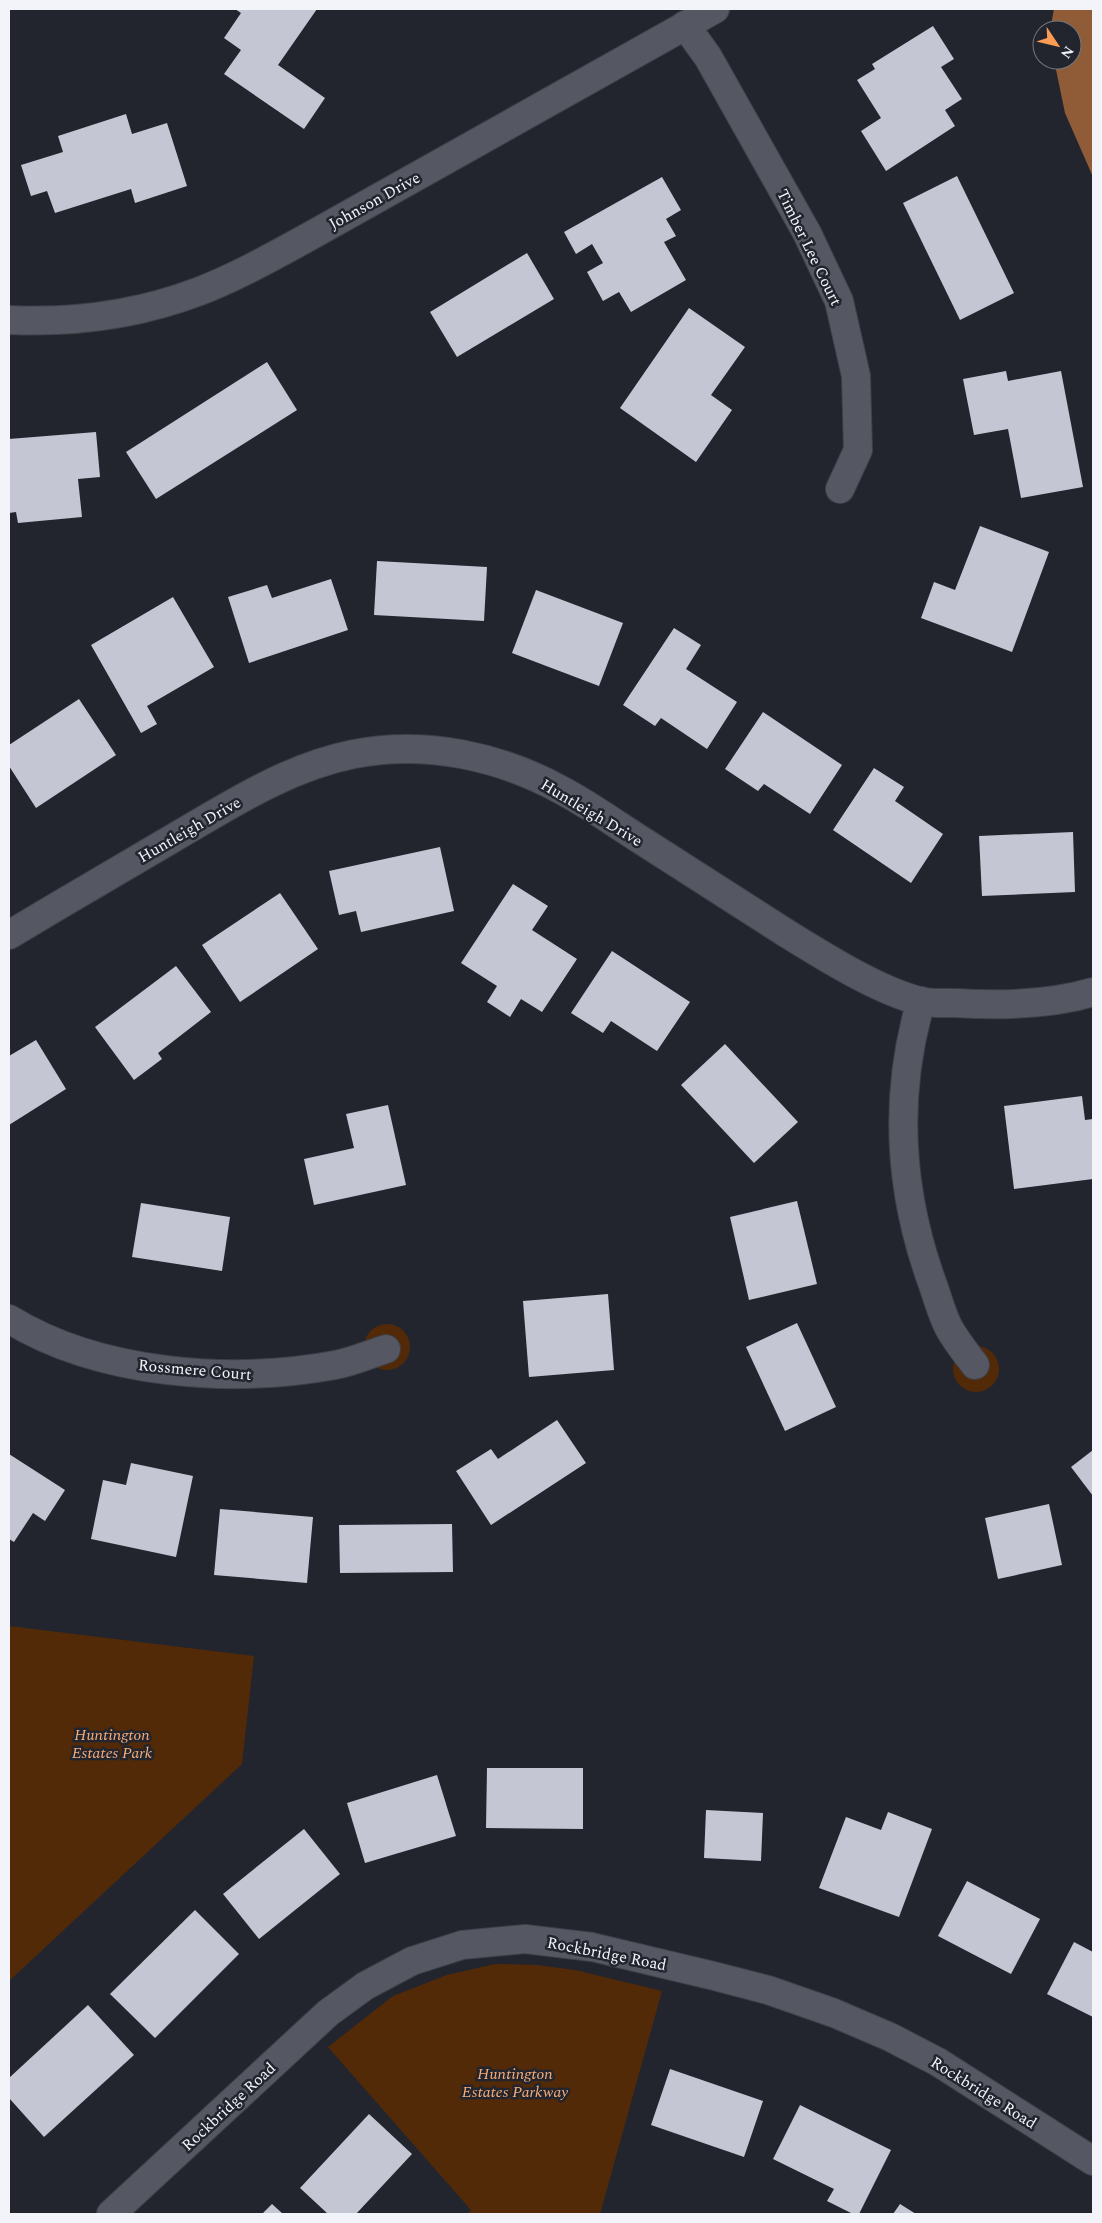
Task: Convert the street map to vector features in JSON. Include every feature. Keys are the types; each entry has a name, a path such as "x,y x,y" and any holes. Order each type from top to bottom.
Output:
{"street":[{"name":"Johnson Drive","path":"9,320 73,320 130,311 199,291 242,273 715,9"},
{"name":"Timber Lee Court","path":"685,25 708,57 802,225 839,301 856,376 858,450 840,489"},
{"name":"Huntleigh Drive","path":"9,935 239,800 284,776 319,763 355,754 387,750 420,749 484,758 506,765 562,790 819,954 887,988 922,1002 990,1005 1038,1002 1093,992"},
{"path":"922,1002 914,1027 904,1084 902,1145 907,1191 920,1250 948,1327 975,1365"},
{"name":"Rossmere Court","path":"9,1319 63,1345 110,1359 150,1367 224,1374 258,1374 337,1365 386,1348"},
{"name":"Rockbridge Road","path":"111,2214 328,2013 365,1986 412,1961 462,1945 524,1939 557,1941 592,1947 705,1973 768,1990 834,2012 890,2037 938,2062 1093,2161"}],"green space":[{"path":"383,1324 391,1324 400,1328 406,1334 410,1347 406,1360 400,1366 391,1370 383,1370 374,1366 368,1360 364,1351 364,1343 368,1334 374,1328"},
{"path":"972,1346 980,1346 989,1350 995,1356 999,1369 995,1382 989,1388 980,1392 972,1392 963,1388 957,1382 953,1373 953,1365 957,1356 963,1350"},
{"name":"Huntington Estates Park","path":"9,1626 254,1656 242,1764 9,1981"},
{"name":"Huntington Estates Parkway","path":"495,1964 537,1965 575,1970 662,1991 600,2214 467,2214 471,2210 328,2047 393,1996 447,1975"}],"shaded area":[{"path":"1054,9 1093,9 1093,177 1065,113 1056,70 1082,70 1082,20 1052,20"}],"building":[{"path":"235,9 317,9 278,65 325,98 304,129 224,74 241,50 224,38 241,13"},
{"path":"933,26 954,59 941,67 962,99 945,110 955,126 886,171 861,131 881,118 857,80 875,69 872,64"},
{"path":"126,114 132,134 167,123 187,186 135,203 131,189 55,213 47,191 31,196 21,165 63,152 58,136"},
{"path":"957,176 1014,293 960,320 903,203"},
{"path":"662,177 681,210 666,219 676,236 664,242 686,280 631,312 619,292 603,301 587,272 603,263 592,244 576,254 564,232"},
{"path":"527,253 554,299 457,357 430,312"},
{"path":"689,308 745,347 711,395 732,410 696,462 620,408"},
{"path":"267,362 297,410 156,499 126,452"},
{"path":"1006,371 1008,381 1061,371 1083,487 1021,498 1008,429 974,435 963,379"},
{"path":"96,432 100,477 78,479 82,517 18,523 16,512 9,513 9,439"},
{"path":"980,526 1049,552 1012,652 921,618 934,582 955,590"},
{"path":"377,561 487,567 484,621 374,615"},
{"path":"331,579 348,630 249,663 228,597 267,585 272,598"},
{"path":"536,590 623,623 599,686 512,653"},
{"path":"173,597 214,667 147,706 157,724 141,733 91,645"},
{"path":"674,628 701,645 686,669 737,702 707,749 661,718 655,726 623,705"},
{"path":"79,699 116,755 36,808 9,766 9,745"},
{"path":"763,712 842,765 810,814 764,784 758,791 725,769"},
{"path":"874,768 904,787 895,801 943,834 911,883 833,830"},
{"path":"1073,832 1075,892 982,896 979,836"},
{"path":"440,847 454,911 361,932 356,911 339,915 329,871"},
{"path":"513,884 548,906 532,930 577,959 542,1012 521,999 510,1017 487,1002 497,986 461,963"},
{"path":"280,893 318,949 240,1002 202,945"},
{"path":"612,951 690,1002 657,1051 611,1021 603,1033 571,1013"},
{"path":"176,966 211,1012 158,1053 162,1059 134,1080 95,1027"},
{"path":"36,1040 66,1089 9,1125 9,1056"},
{"path":"725,1044 798,1122 754,1163 681,1085"},
{"path":"1082,1096 1085,1120 1093,1119 1093,1179 1014,1189 1004,1106"},
{"path":"388,1105 406,1185 314,1205 304,1159 354,1148 346,1114"},
{"path":"797,1201 817,1284 749,1300 730,1217"},
{"path":"141,1203 230,1217 222,1271 132,1257"},
{"path":"608,1294 614,1370 529,1377 523,1301"},
{"path":"797,1323 836,1407 785,1431 746,1347"},
{"path":"557,1420 586,1463 491,1525 456,1471 491,1449 498,1459"},
{"path":"1093,1450 1093,1496 1071,1467"},
{"path":"9,1454 65,1490 45,1521 33,1513 14,1542 9,1539"},
{"path":"131,1463 193,1476 176,1557 91,1539 103,1480 126,1485"},
{"path":"1049,1504 1062,1565 998,1579 985,1518"},
{"path":"220,1509 313,1517 307,1583 214,1575"},
{"path":"452,1524 453,1572 340,1573 339,1525"},
{"path":"487,1768 583,1768 583,1829 486,1828"},
{"path":"437,1775 456,1836 365,1863 347,1803"},
{"path":"706,1810 763,1813 761,1861 704,1858"},
{"path":"888,1812 932,1829 899,1917 819,1888 846,1817 881,1830"},
{"path":"304,1829 340,1874 259,1939 223,1894"},
{"path":"967,1881 1040,1919 1011,1974 938,1936"},
{"path":"195,1910 239,1954 155,2038 110,1994"},
{"path":"1074,1942 1093,1952 1093,2017 1047,1994"},
{"path":"88,2005 134,2055 44,2137 9,2098 9,2078"},
{"path":"670,2069 763,2101 744,2157 651,2125"},
{"path":"800,2105 891,2150 859,2214 853,2214 827,2201 834,2189 773,2159"},
{"path":"369,2114 412,2154 356,2214 328,2214 300,2188"},
{"path":"272,2204 283,2214 262,2214"},
{"path":"900,2204 916,2214 893,2214"}]}
